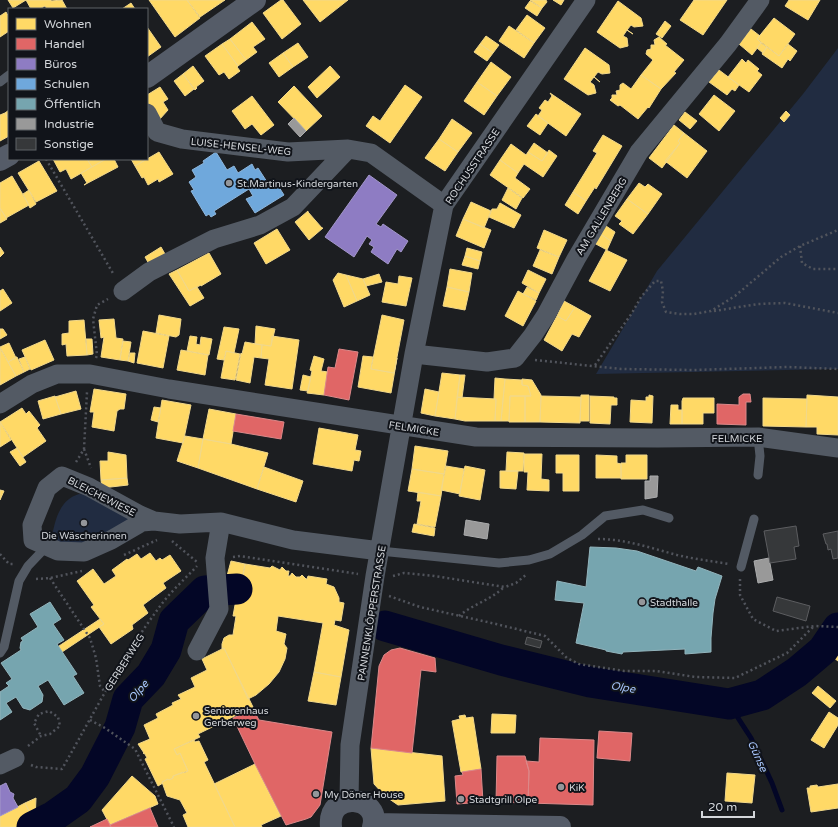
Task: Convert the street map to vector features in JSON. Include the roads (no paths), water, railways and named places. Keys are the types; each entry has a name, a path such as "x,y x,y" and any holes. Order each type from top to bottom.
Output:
{"street":[{"path":"148,76 254,0"},
{"name":"ROCHUSSTRASSE","path":"401,426 444,205 586,0"},
{"name":"AM GALLENBERG","path":"414,354 487,362 514,358 533,335 546,314 576,258 639,152 728,44 760,0"},
{"name":"LUISE-HENSEL-WEG","path":"148,115 157,132 182,139 288,152 348,148 371,153 444,205"},
{"path":"123,291 149,272 214,240 260,225 293,207 348,148"},
{"name":"FELMICKE","path":"0,404 32,384 57,374 90,374 169,389 476,437 758,437 838,448"},
{"name":"PANNENKLÖPPERSTRASSE","path":"349,801 350,745 369,580 380,551 401,426"},
{"name":"BLEICHEWIESE","path":"154,521 89,487 62,476 47,488 32,525 33,540 58,551 84,552 111,540 142,522 154,521 180,524 221,522 294,540 380,551"},
{"path":"197,650 219,609 216,582 207,561 221,522"},
{"path":"331,827 330,818 333,811 343,802 349,801 356,801 365,804 374,816 374,826 560,827"}],"lane":[{"path":"0,82 8,76"},
{"path":"758,437 760,456 758,475"},
{"path":"380,551 498,563 529,560 550,554 582,535 605,516 643,510 669,518"},
{"path":"741,567 754,519"},
{"path":"0,653 4,647 19,582 28,566 48,546"}],"waterway":[{"name":"Olpe","path":"32,827 54,816 78,799 95,776 120,727 128,699 151,675 166,650 174,621 205,591 237,589"},
{"name":"Olpe","path":"385,626 501,660 590,682 729,704 762,695 797,672 823,650 838,628"},
{"name":"Günse","path":"729,704 751,738 772,783 782,810"}],"place":[{"name":"St.Martinus-Kindergarten","path":"229,183"},
{"name":"Die Wäscherinnen","path":"84,523"},
{"name":"Stadthalle","path":"642,602"},
{"name":"Seniorenhaus Gerberweg","path":"196,716"},
{"name":"KiK","path":"561,787"},
{"name":"My Döner House","path":"316,794"},
{"name":"Stadtgrill Olpe","path":"461,799"}]}
